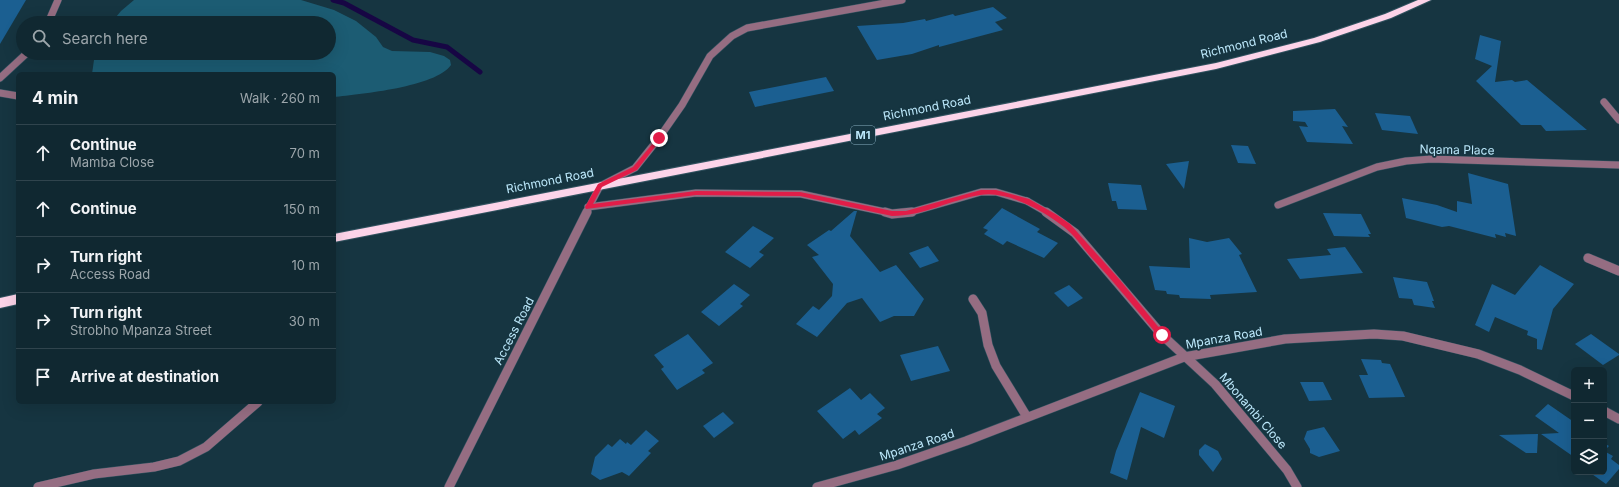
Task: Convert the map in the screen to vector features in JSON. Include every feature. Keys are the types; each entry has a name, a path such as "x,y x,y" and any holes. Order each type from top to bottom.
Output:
{"highway":[{"name":"Richmond Road","path":"336,238 1216,66 1317,40 1388,16 1426,0"},
{"path":"0,303 16,299"}],"street":[{"path":"51,16 58,0"},
{"path":"600,186 635,168 659,138 682,105 710,56 732,36 747,28 867,3 902,0"},
{"path":"0,78 19,60"},
{"path":"0,93 16,96"},
{"path":"1604,102 1619,120"},
{"name":"Nqama Place","path":"1278,205 1377,167 1406,161 1431,159 1619,165"},
{"name":"Access Road","path":"449,487 588,207 600,186"},
{"name":"Mbonambi Close","path":"588,207 696,193 800,194 892,214 906,214 981,192 996,192 1027,201 1054,217 1075,233 1162,335 1184,357 1215,384 1287,470 1297,487"},
{"path":"1588,258 1619,270"},
{"path":"973,298 982,313 988,345 996,366 1027,418"},
{"name":"Mpanza Road","path":"817,487 904,462 966,441 1184,357 1285,339 1374,334 1402,336 1478,354 1520,370 1571,395"},
{"path":"38,487 94,474 154,467 179,461 206,447 256,404"},
{"path":"1607,413 1619,419"}],"shaded area":[{"path":"134,0 301,0 334,10 356,21 376,37 383,47 392,51 430,52 444,56 450,60 451,65 443,73 415,84 336,97 336,72 92,72 94,60 336,60 336,16 117,16"}],"building":[{"path":"0,0 26,0 16,16 0,44"},
{"path":"993,7 1007,18 995,22 1003,30 939,47 939,45 912,54 877,60 857,26 903,23 925,19 926,21 953,14 955,16"},
{"path":"1480,35 1501,41 1495,82 1512,80 1515,82 1527,80 1587,130 1546,131 1541,125 1521,125 1476,81 1492,66 1475,59"},
{"path":"826,77 834,91 755,107 749,92"},
{"path":"1335,109 1348,127 1342,126 1353,144 1307,142 1299,126 1308,127 1305,122 1293,121 1293,111"},
{"path":"1375,113 1410,116 1418,134 1382,130"},
{"path":"1231,145 1248,146 1256,164 1238,163"},
{"path":"1189,161 1184,189 1166,164"},
{"path":"1468,173 1508,184 1516,236 1505,233 1506,237 1495,234 1496,238 1449,226 1442,227 1406,218 1402,198 1437,205 1457,212 1457,201 1472,204"},
{"path":"1108,183 1141,185 1147,210 1118,209 1116,201 1112,201"},
{"path":"1002,208 1040,229 1037,232 1058,243 1044,258 1007,241 1003,245 984,234 988,230 983,228"},
{"path":"854,211 857,211 850,236 880,272 896,265 924,299 914,316 894,316 880,322 862,298 847,303 817,337 796,324 813,306 819,310 832,296 833,284 812,257 819,255 807,245 829,230 831,231"},
{"path":"1323,213 1361,214 1371,234 1368,234 1370,237 1334,236"},
{"path":"753,226 774,238 759,252 764,255 750,268 725,252"},
{"path":"1189,238 1207,242 1229,238 1242,254 1239,255 1257,292 1210,295 1211,299 1180,298 1179,295 1167,294 1166,291 1155,290 1149,266 1190,268"},
{"path":"928,246 939,261 920,268 909,253"},
{"path":"1345,247 1363,273 1300,279 1287,259 1331,255 1327,249"},
{"path":"1540,265 1574,284 1553,309 1542,350 1537,349 1537,339 1527,335 1528,331 1495,317 1489,332 1475,325 1492,284 1515,295"},
{"path":"1393,277 1427,282 1435,308 1414,305 1412,299 1399,298"},
{"path":"734,284 750,295 740,304 743,306 719,326 701,312"},
{"path":"1069,285 1083,298 1068,307 1054,293"},
{"path":"688,334 713,363 702,370 705,373 677,390 661,369 664,367 654,355"},
{"path":"1591,334 1619,355 1603,365 1575,344"},
{"path":"938,346 950,371 911,381 900,355"},
{"path":"1361,359 1381,360 1382,363 1390,364 1405,397 1369,398 1359,375 1368,375"},
{"path":"1300,382 1323,382 1332,400 1309,401"},
{"path":"850,388 861,400 870,393 885,408 877,414 882,418 859,435 855,430 843,439 817,411"},
{"path":"1140,392 1175,406 1164,438 1141,427 1127,480 1110,473 1116,451"},
{"path":"1548,404 1571,420 1571,455 1541,434 1559,433 1535,416"},
{"path":"723,412 734,423 714,438 703,426"},
{"path":"1324,427 1340,451 1319,457 1310,453 1310,449 1304,439 1307,431"},
{"path":"646,430 659,441 648,451 651,453 629,476 622,472 600,480 591,474 595,457 608,444 612,447 620,439 626,444 627,442 631,445"},
{"path":"1538,434 1537,453 1526,453 1499,435"},
{"path":"1205,444 1218,451 1222,459 1213,472 1199,455 1199,450"},
{"path":"1607,453 1613,456 1611,459 1619,465 1619,469 1606,484 1593,475 1607,475"}],"waterway":[{"path":"333,0 344,3 413,40 447,47 480,72"}],"route":[{"path":"659,138 635,168 600,186 588,207 696,193 759,195 800,194 834,200 892,214 906,214 968,195 981,192 996,192 1027,201 1067,226 1075,233 1117,281 1162,335"}]}
